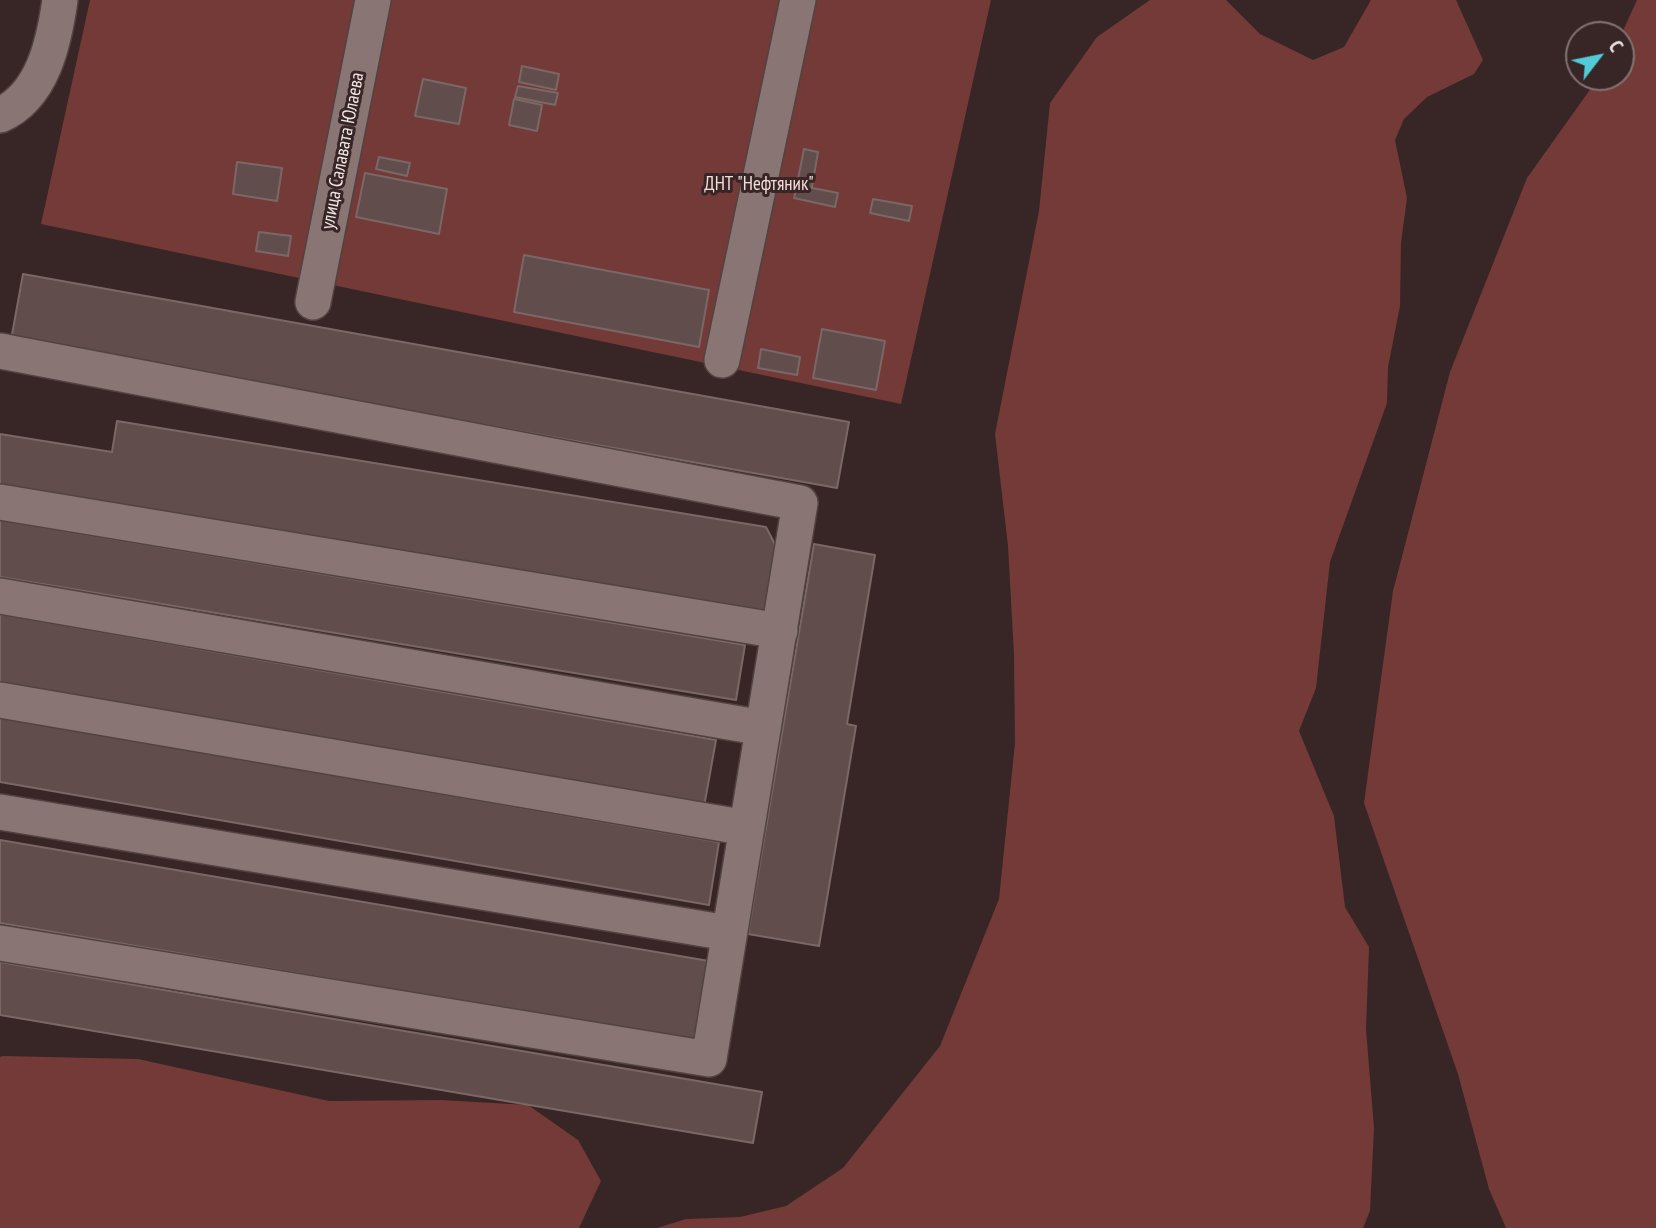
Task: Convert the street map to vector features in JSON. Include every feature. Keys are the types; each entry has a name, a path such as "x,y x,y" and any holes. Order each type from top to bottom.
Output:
{"street":[{"path":"0,115 31,92 55,30 60,0"},
{"name":"улица Салавата Юлаева","path":"313,302 373,0"},
{"path":"722,360 798,0"},
{"path":"0,351 800,503 709,1059 0,943"},
{"path":"0,502 780,631"},
{"path":"0,596 763,728"},
{"path":"0,700 747,828"},
{"path":"0,812 728,933"}],"green space":[{"name":"ДНТ \"Нефтяник\"","path":"90,0 991,0 901,404 41,224"},
{"path":"1150,0 1226,0 1260,34 1313,60 1344,47 1371,0 1456,0 1483,60 1474,74 1427,97 1404,119 1395,140 1407,198 1401,243 1400,306 1388,367 1387,403 1330,562 1316,688 1299,731 1334,816 1345,907 1369,947 1366,1029 1374,1128 1370,1211 1363,1228 657,1228 686,1219 740,1217 786,1206 843,1168 940,1046 999,899 1015,743 1014,655 1008,546 995,434 1039,211 1050,103 1097,37"},
{"path":"1637,0 1656,0 1656,1228 1506,1228 1489,1189 1458,1074 1364,803 1393,591 1450,372 1527,178 1589,91 1635,91 1635,21 1627,21"},
{"path":"0,1057 138,1059 329,1101 441,1100 528,1105 578,1140 601,1181 579,1228 0,1228"}],"building":[{"path":"522,66 559,74 556,90 519,82"},
{"path":"423,79 466,88 459,124 415,116"},
{"path":"518,86 558,93 555,105 515,97"},
{"path":"514,99 542,105 537,131 509,125"},
{"path":"804,149 818,152 812,187 797,184"},
{"path":"379,157 410,163 407,176 376,169"},
{"path":"237,162 282,168 277,201 233,194"},
{"path":"365,173 447,189 439,234 356,217"},
{"path":"797,185 838,193 835,207 794,198"},
{"path":"873,199 912,206 909,221 870,213"},
{"path":"259,232 291,236 288,256 256,251"},
{"path":"524,255 709,290 699,347 514,312"},
{"path":"23,274 849,422 837,488 11,340"},
{"path":"822,329 885,341 876,390 813,378"},
{"path":"761,349 800,357 797,375 758,368"},
{"path":"117,421 766,527 777,548 768,611 0,486 0,434 112,452"},
{"path":"0,520 745,645 736,700 0,577"},
{"path":"814,544 875,555 847,724 856,726 819,946 748,934"},
{"path":"0,614 716,740 704,807 0,682"},
{"path":"0,717 719,842 709,905 0,782"},
{"path":"0,840 709,961 696,1041 0,923"},
{"path":"0,962 762,1092 753,1143 0,1015"}]}
